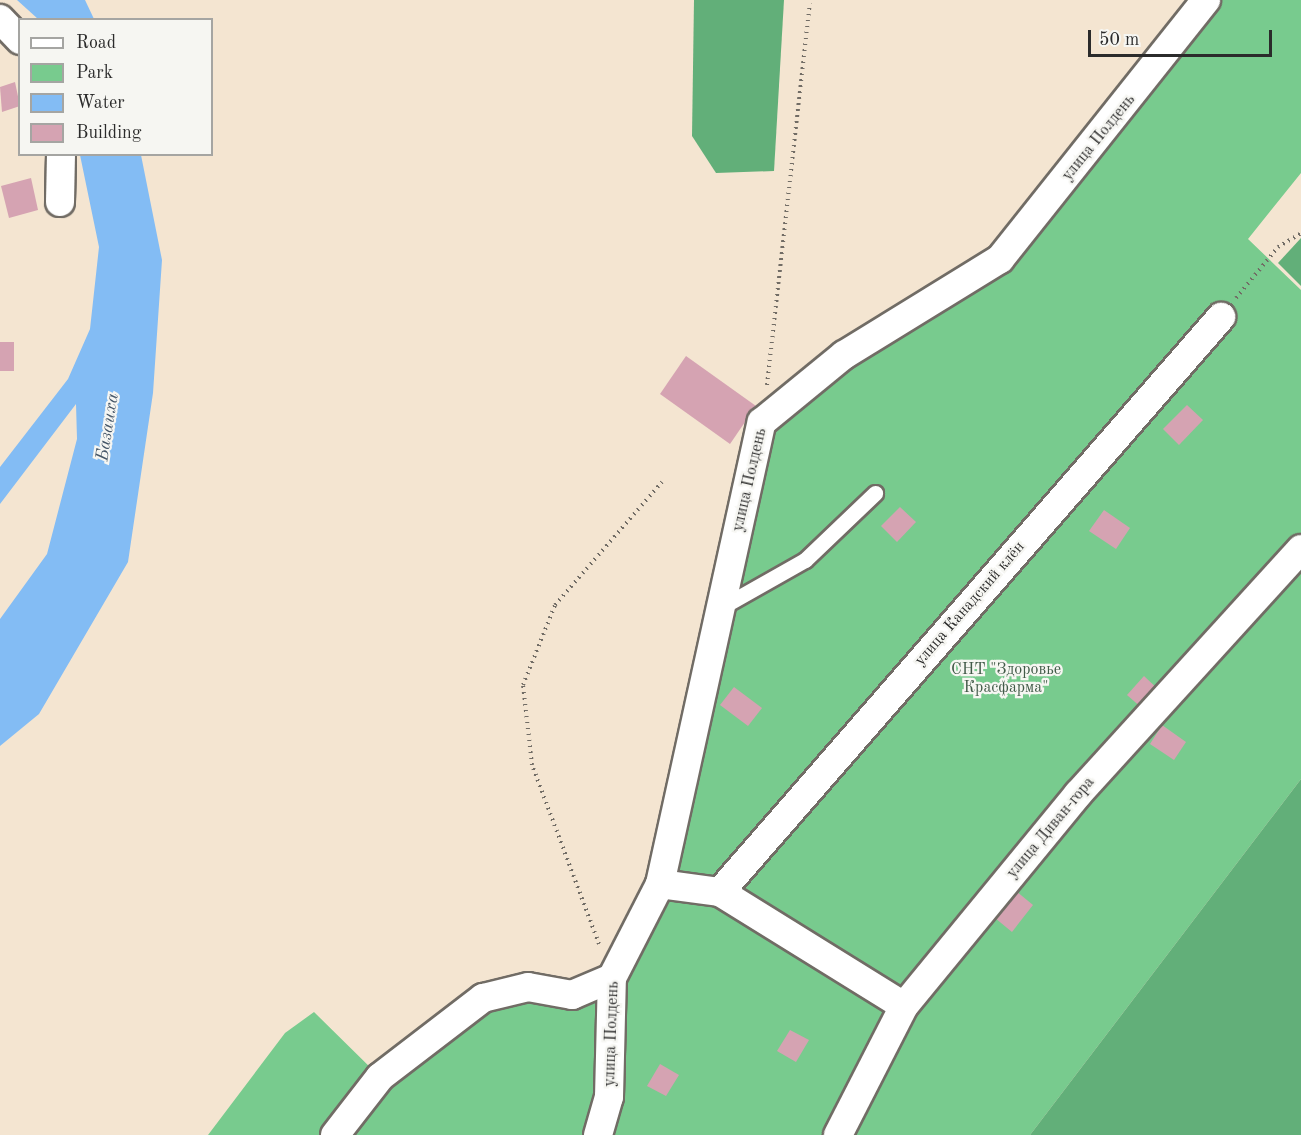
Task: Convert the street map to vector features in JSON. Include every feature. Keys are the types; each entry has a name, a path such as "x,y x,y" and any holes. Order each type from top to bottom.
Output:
{"street":[{"name":"улица Полдень","path":"598,1135 609,1096 612,978 660,884 762,422 844,355 1000,259 1206,0"},
{"path":"0,19 18,38"},
{"path":"60,202 61,156"},
{"name":"улица Канадский клён","path":"720,892 1221,317"},
{"name":"улица Диван-гора","path":"838,1135 904,1006 1078,794 1301,549"},
{"path":"660,884 720,892 904,1006"},
{"path":"335,1135 380,1077 483,998 528,987 572,995 612,978"}],"lane":[{"path":"720,608 805,560 875,494"}],"path":[{"path":"762,422 810,3"},
{"path":"1221,317 1278,247 1301,233"},
{"path":"612,978 532,765 523,685 555,605 662,482"}],"green space":[{"path":"694,0 784,0 774,171 716,173 692,136"},
{"name":"СНТ \"Здоровье Красфарма\"","path":"1206,0 1301,0 1301,173 1248,239 1301,290 1301,779 1030,1135 208,1135 285,1033 314,1012 380,1077 483,998 612,978 660,884 762,422 1000,259"},
{"path":"1301,238 1301,286 1278,263"},
{"path":"1301,779 1301,1135 1030,1135"}],"water":[{"path":"17,0 85,0 94,18 37,18"},
{"name":"Базаиха","path":"80,156 141,156 162,260 153,393 128,562 39,714 0,746 0,619 47,554 77,439 76,404 0,504 0,467 68,379 90,329 99,247"}],"building":[{"path":"15,82 18,107 2,112 0,87"},
{"path":"31,178 38,210 9,218 1,186"},
{"path":"0,342 14,342 14,371 0,371"},
{"path":"686,356 756,406 730,444 660,394"},
{"path":"1187,405 1203,420 1179,445 1163,429"},
{"path":"900,507 916,522 897,542 881,526"},
{"path":"1104,510 1130,528 1116,549 1089,531"},
{"path":"1144,676 1160,691 1143,709 1127,695"},
{"path":"734,687 762,708 748,726 720,705"},
{"path":"1162,725 1186,742 1174,760 1150,744"},
{"path":"1016,891 1033,905 1012,932 995,918"},
{"path":"790,1030 809,1040 796,1062 777,1051"},
{"path":"660,1064 679,1075 666,1096 647,1086"}]}
